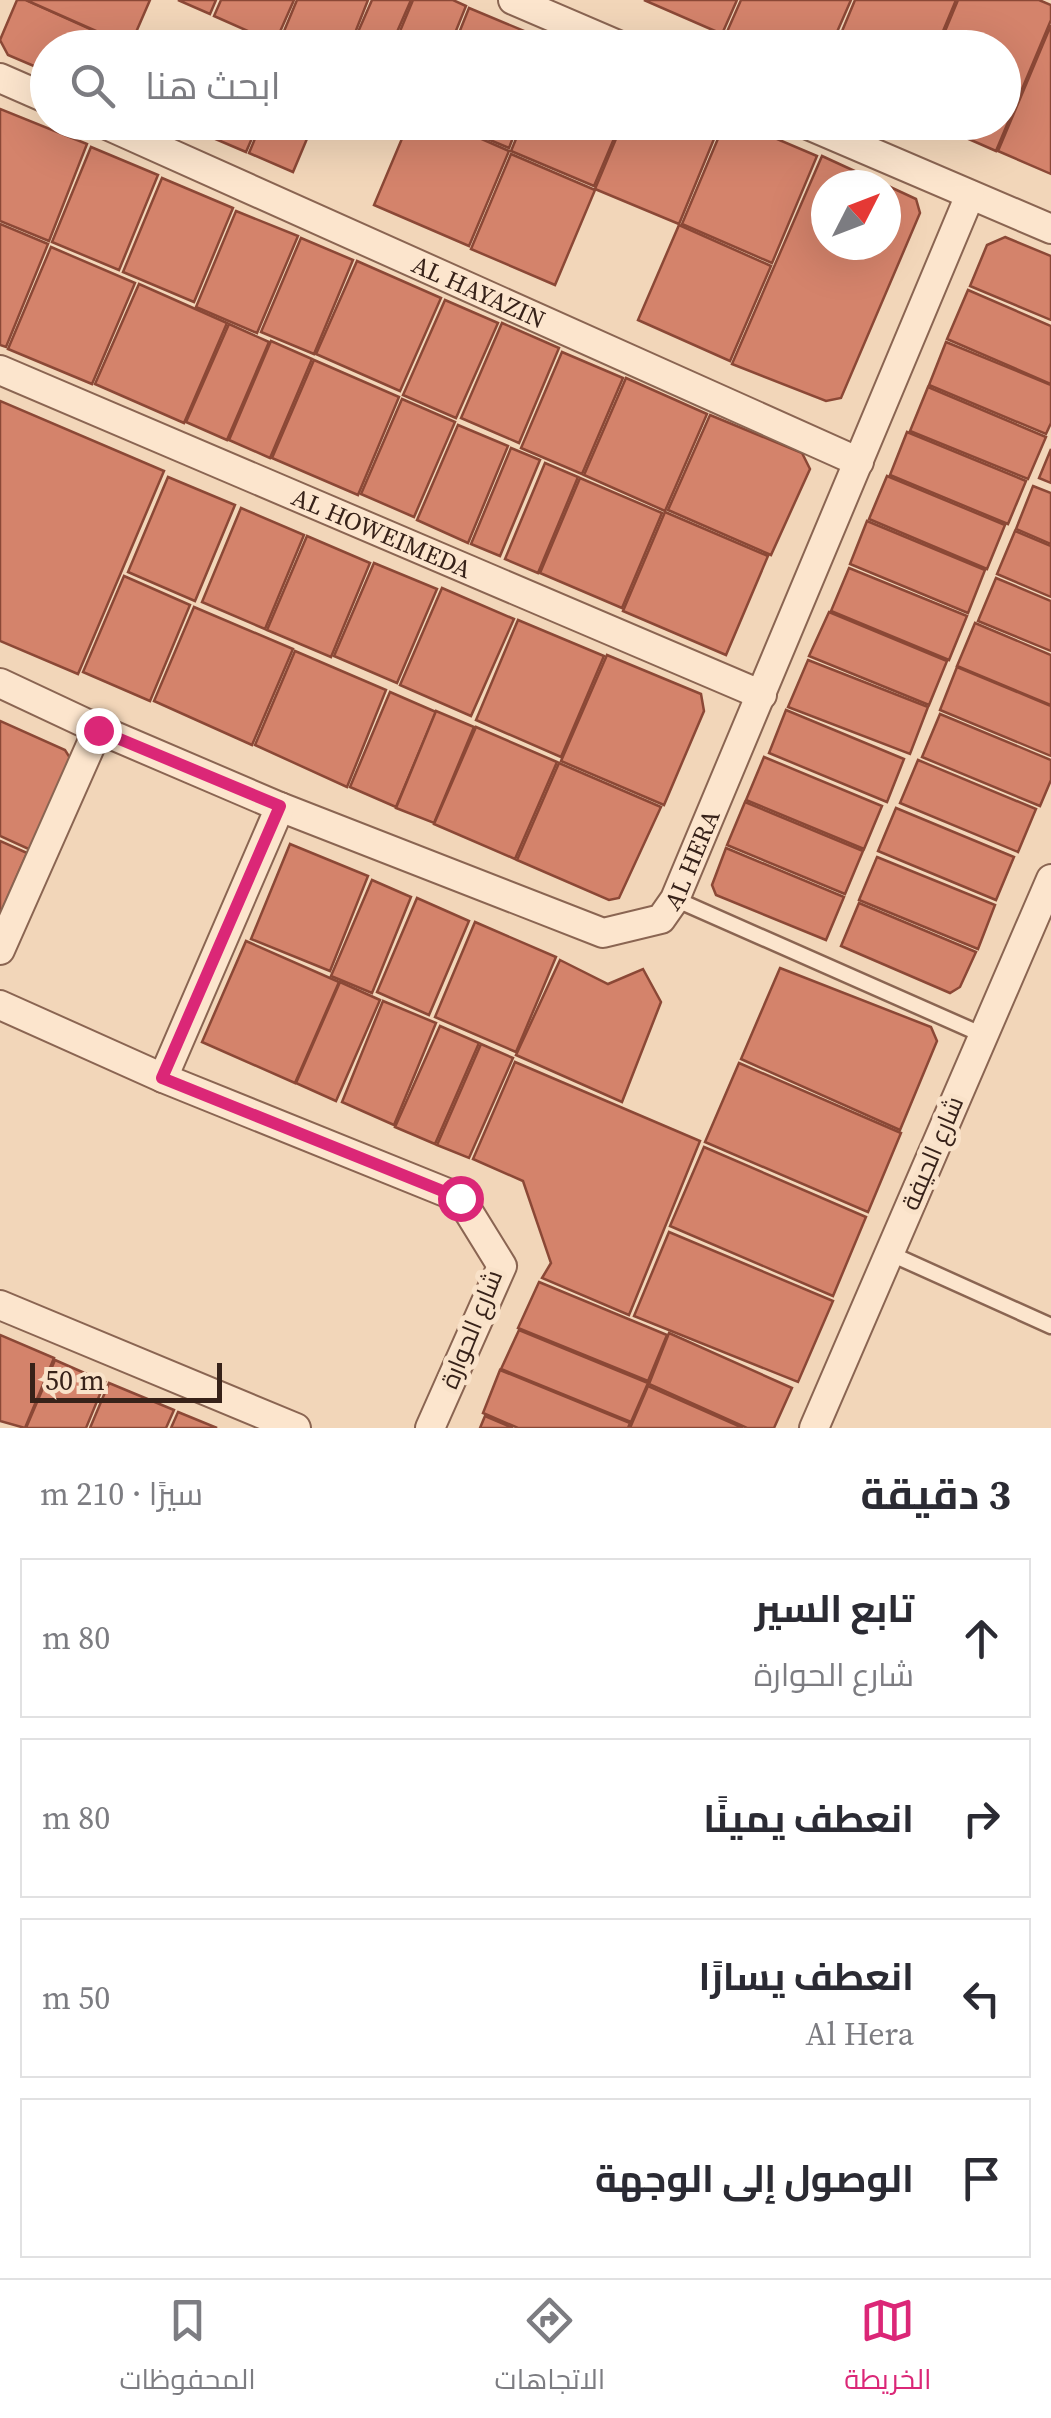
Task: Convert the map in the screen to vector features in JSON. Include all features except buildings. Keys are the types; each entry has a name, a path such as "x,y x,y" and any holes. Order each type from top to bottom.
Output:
{"street":[{"path":"513,0 583,30"},
{"path":"0,78 30,91"},
{"name":"AL HAYAZIN","path":"140,140 859,462"},
{"path":"843,140 1051,229"},
{"name":"AL HERA","path":"0,684 98,730 280,806 603,933 661,919 675,898 762,695 970,195"},
{"name":"AL HOWEIMEDA","path":"0,370 762,695"},
{"path":"0,950 98,730"},
{"path":"162,1078 280,806"},
{"name":"شارع الحيفة","path":"814,1428 1051,878"},
{"name":"شارع الحوارة","path":"0,1005 162,1078 460,1198 502,1266 430,1428"},
{"path":"0,1304 296,1428"}],"lane":[{"path":"675,898 983,1035"},
{"path":"889,1253 1051,1326"}],"route":[{"path":"98,730 280,806 162,1078 460,1198"}]}
